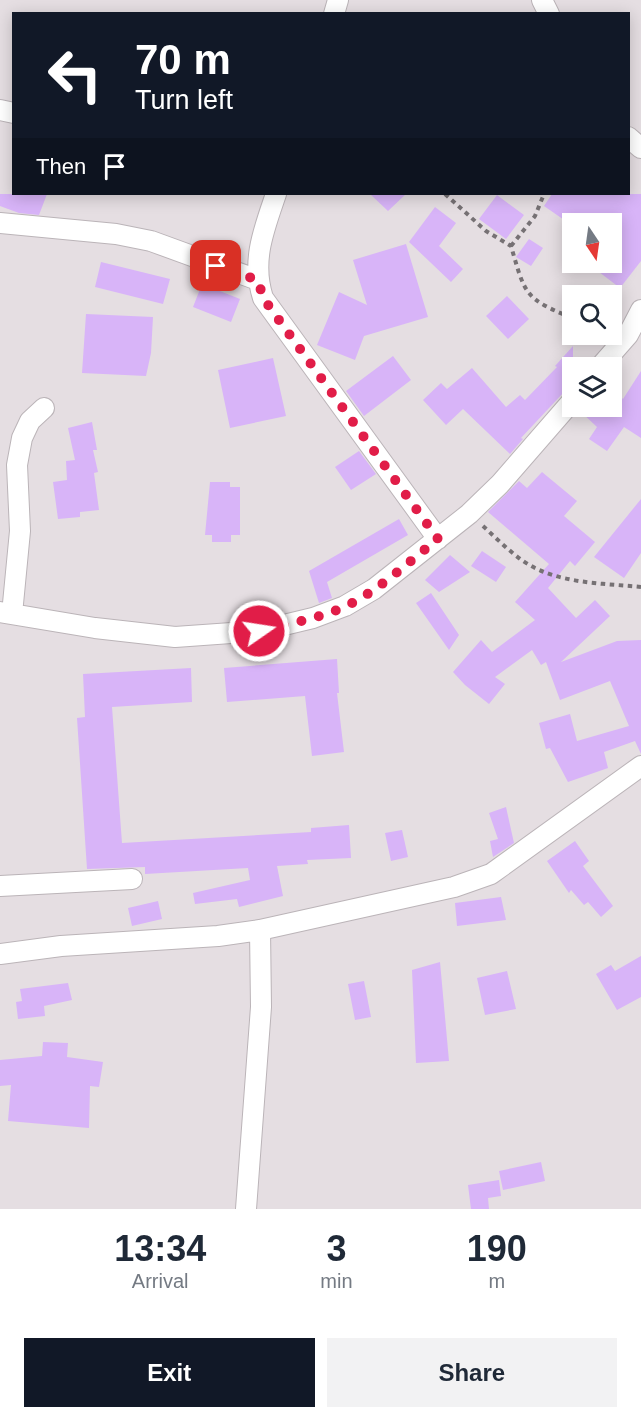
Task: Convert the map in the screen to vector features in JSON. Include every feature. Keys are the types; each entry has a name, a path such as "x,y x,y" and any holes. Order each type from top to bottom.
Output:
{"street":[{"path":"276,195 258,256 258,280 263,298 438,539"},
{"path":"0,223 116,234 150,241 258,280"},
{"path":"609,357 628,335 641,310"},
{"path":"44,408 30,421 22,438 17,465 20,531 6,613 95,628 175,637 259,631 313,618 345,606 375,589 469,514 500,484 562,413"},
{"path":"0,954 61,946 218,936 260,930 454,886 491,874 641,766"},
{"path":"0,886 132,879"},
{"path":"246,1209 261,1007 260,930"}],"path":[{"path":"446,195 486,231 510,246 519,279 526,291 536,300 562,313"},
{"path":"510,246 535,216 544,195"},
{"path":"469,514 523,561 552,575 588,582 641,587"}],"building":[{"path":"0,194 47,195 39,215 19,213 0,206"},
{"path":"641,194 641,261 622,285 616,285 600,273 622,273 622,213 562,213 562,218 544,206 551,195"},
{"path":"371,195 405,195 388,211"},
{"path":"497,195 524,215 506,239 479,219"},
{"path":"435,207 456,223 439,246 463,269 451,282 409,242"},
{"path":"529,239 543,248 531,266 516,257"},
{"path":"406,244 428,317 364,336 355,360 317,345 339,292 367,305 353,260"},
{"path":"101,262 170,279 163,304 95,287"},
{"path":"202,284 240,299 231,322 193,307"},
{"path":"507,296 529,319 508,339 486,316"},
{"path":"86,314 153,317 151,353 146,376 82,373"},
{"path":"573,346 573,357 563,357"},
{"path":"393,356 411,380 364,416 346,391"},
{"path":"273,358 286,416 230,428 218,370"},
{"path":"562,358 562,394 521,438 523,439 510,454 463,409 446,425 423,400 441,383 447,389 472,368 506,407 520,395 525,400 557,367 555,366"},
{"path":"641,371 641,438 624,427 607,451 589,439 597,427 586,417 622,417 623,399"},
{"path":"92,422 97,450 93,450 98,472 94,473 99,510 80,512 80,517 58,519 53,482 67,480 66,461 75,460 68,428"},
{"path":"359,451 376,474 351,490 335,467"},
{"path":"542,472 577,501 564,516 595,542 575,566 570,561 548,588 576,618 595,600 610,616 561,662 617,641 641,640 641,754 635,741 604,752 608,768 568,782 550,748 546,749 539,723 570,714 577,741 629,726 610,681 560,700 546,662 541,665 532,650 495,677 505,684 489,704 453,672 481,640 492,652 535,620 515,602 549,564 488,512 519,481 527,488"},
{"path":"210,482 230,482 230,487 240,487 240,535 231,535 231,542 212,542 212,535 205,535"},
{"path":"641,499 641,553 624,578 594,557"},
{"path":"399,519 408,535 327,582 332,598 319,603 309,571"},
{"path":"482,551 506,567 496,582 471,566"},
{"path":"450,555 470,572 439,592 425,580"},
{"path":"431,593 459,635 449,650 416,603"},
{"path":"337,659 339,693 337,693 344,752 312,756 305,696 227,702 224,668"},
{"path":"191,668 192,702 112,707 122,843 311,832 311,828 349,825 351,858 307,860 308,864 277,866 283,896 239,907 237,899 195,904 193,893 250,880 248,868 145,874 145,867 87,869 77,718 85,717 83,674"},
{"path":"506,807 514,843 493,857 490,841 498,839 489,813"},
{"path":"402,830 408,857 391,861 385,833"},
{"path":"575,841 589,861 583,866 613,906 601,917 588,902 584,905 571,890 569,893 547,861"},
{"path":"501,897 506,920 457,926 455,903"},
{"path":"158,901 162,919 132,926 128,908"},
{"path":"641,956 641,997 617,1010 596,974 611,965 615,971"},
{"path":"440,962 449,1061 416,1063 412,970"},
{"path":"507,971 516,1009 485,1015 477,978"},
{"path":"364,981 371,1017 355,1020 348,984"},
{"path":"68,983 72,1000 44,1006 45,1016 18,1019 16,1002 22,1001 20,989"},
{"path":"43,1042 68,1043 67,1057 103,1062 99,1087 90,1086 89,1128 8,1121 11,1085 0,1086 0,1060 42,1056"},
{"path":"541,1162 545,1181 503,1190 499,1171"},
{"path":"499,1180 501,1196 488,1198 489,1209 471,1209 468,1185"}],"route":[{"path":"216,266 258,280 263,298 275,311 438,539 375,589 345,606 313,618 259,631"}]}
